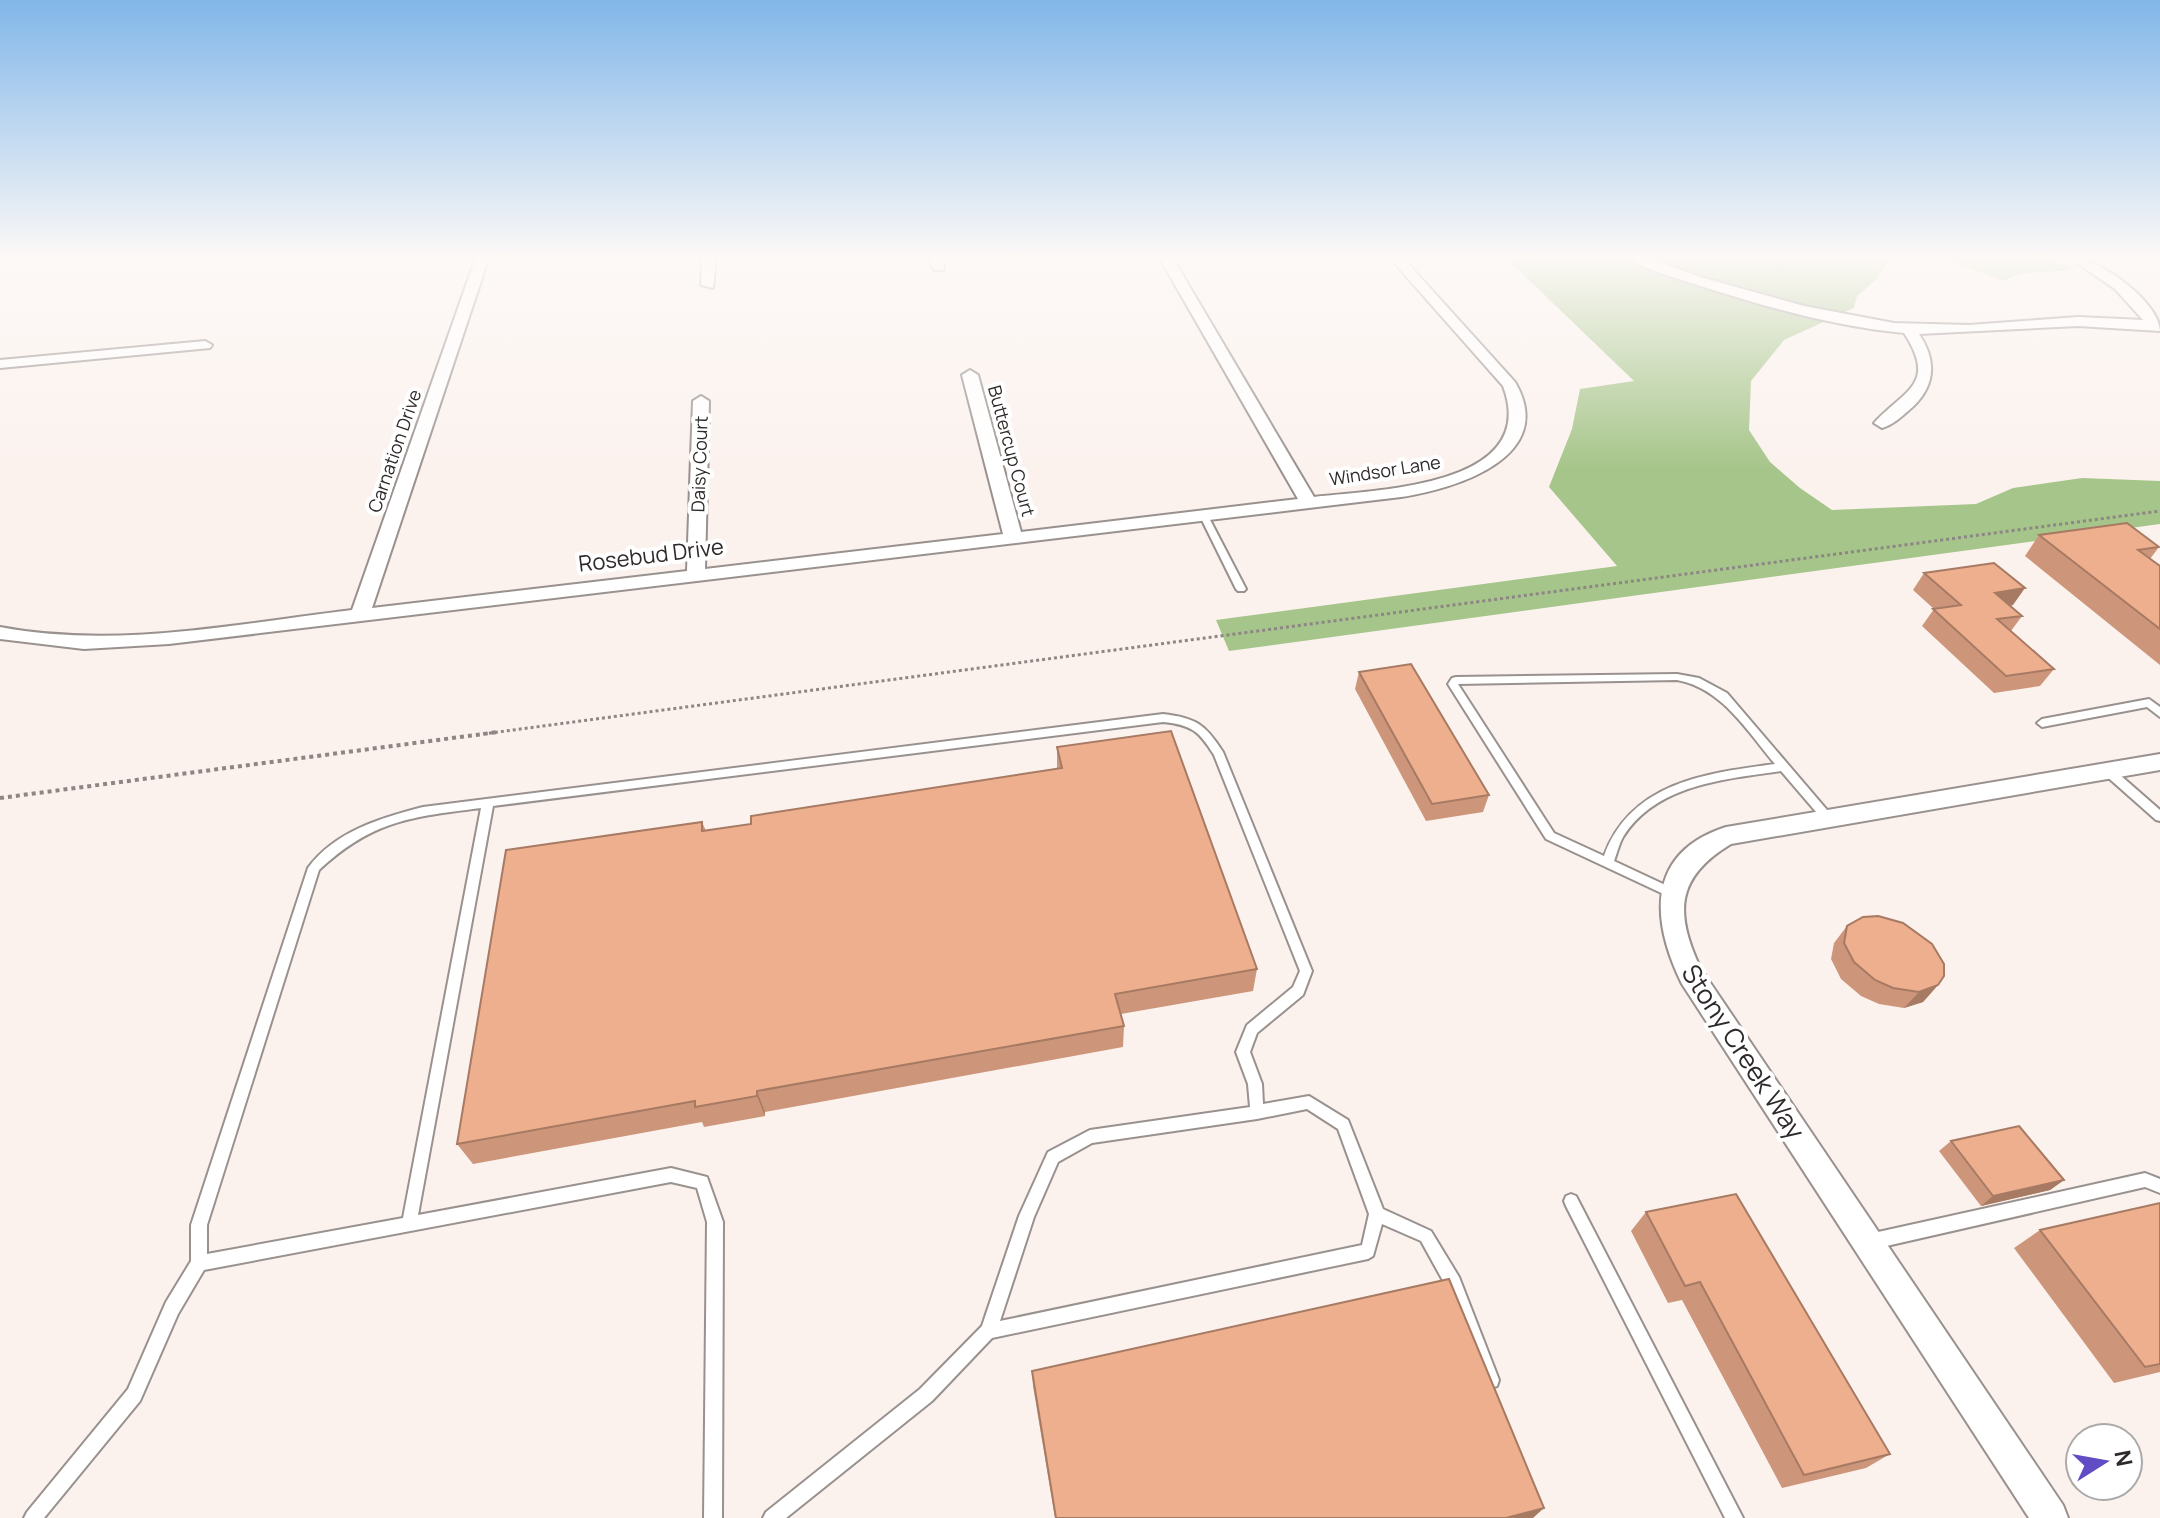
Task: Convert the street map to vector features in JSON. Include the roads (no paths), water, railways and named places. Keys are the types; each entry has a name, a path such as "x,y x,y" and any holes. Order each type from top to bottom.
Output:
{"street":[{"name":"Carnation Drive","path":"361,613 458,328"},
{"path":"1206,328 1308,502"},
{"name":"Windsor Lane","path":"1308,502 1407,491 1462,477 1497,457 1516,424 1517,407 1510,385 1459,328"},
{"path":"1899,328 1984,328"},
{"path":"1882,423 1903,409 1920,391 1925,377 1924,353 1909,329"},
{"path":"0,364 205,345"},
{"name":"Buttercup Court","path":"970,375 1013,536"},
{"name":"Daisy Court","path":"696,574 701,401"},
{"name":"Rosebud Drive","path":"0,633 31,640 88,645 169,638 1308,502"},
{"path":"1672,893 1681,870 1708,845 1726,836 2160,762"},
{"name":"Stony Creek Way","path":"1672,893 1669,919 1677,950 1691,976 2050,1518"}],"lane":[{"path":"1203,514 1241,589"},
{"path":"1672,893 1550,836 1453,684 1456,680 1463,677 1631,677 1695,680 1723,696 1827,817"},
{"path":"2042,723 2149,703 2160,713"},
{"path":"33,1518 134,1395 172,1308 199,1263 199,1225 314,868 341,841 370,825 423,811 1163,718 1189,720 1204,729 1219,755 1306,971 1298,991 1252,1029 1243,1052 1255,1084 1257,1112"},
{"path":"1607,863 1619,833 1644,808 1675,790 1722,776 1783,767"},
{"path":"2108,771 2160,817"},
{"path":"409,1224 488,803"},
{"path":"772,1518 926,1395 988,1331 1027,1216 1053,1157 1090,1137 1309,1102 1343,1125 1377,1214 1368,1251 988,1331"},
{"path":"199,1263 671,1175 702,1182 715,1222 713,1518"},
{"path":"1868,1243 2145,1180 2160,1186"},
{"path":"1571,1201 1734,1518"},
{"path":"1377,1214 1426,1236 1453,1283 1499,1400"}]}
